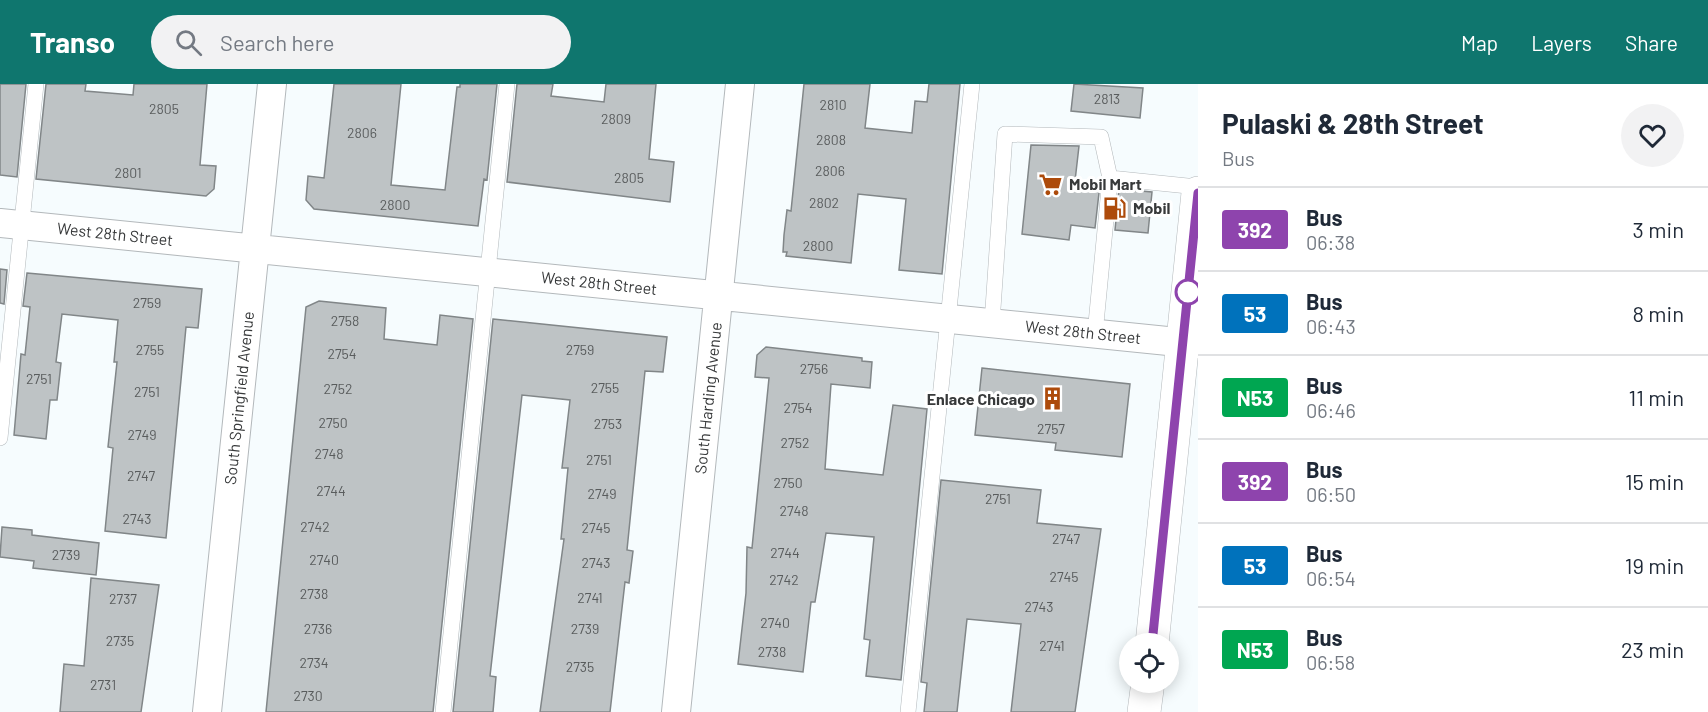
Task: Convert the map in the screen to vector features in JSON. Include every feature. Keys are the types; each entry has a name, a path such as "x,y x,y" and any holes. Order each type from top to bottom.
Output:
{"main road":[{"path":"1153,633 1190,343 1198,193"},
{"path":"1144,712 1147,693"}],"street":[{"name":"South Springfield Avenue","path":"207,712 272,84"},
{"name":"South Harding Avenue","path":"676,712 740,84"},
{"name":"West 28th Street","path":"11,224 1190,343"}],"lane":[{"path":"0,438 11,224 36,84"},
{"path":"443,712 507,84"},
{"path":"908,712 972,84"},
{"path":"992,323 1005,134 1101,137 1110,178 1095,334"},
{"path":"1110,178 1198,187"}],"building":[{"path":"0,84 26,84 17,177 0,175"},
{"path":"46,84 86,84 85,91 133,95 134,84 207,84 200,165 216,166 214,189 206,196 36,179"},
{"path":"334,84 401,84 391,185 445,190 457,87 460,87 460,84 497,84 487,180 484,179 478,226 314,209 306,200 308,176 324,178"},
{"path":"517,84 553,84 551,96 604,102 606,84 656,84 649,159 674,162 670,202 507,182"},
{"path":"804,84 870,84 865,128 912,133 915,101 927,102 929,84 960,84 942,274 899,270 906,199 858,194 851,263 786,256 787,252 783,252 787,210 791,211"},
{"path":"1074,84 1143,88 1140,118 1071,111"},
{"name":"Mobil Mart","path":"1031,145 1079,146 1075,181 1100,184 1095,228 1071,225 1069,240 1022,234"},
{"path":"1119,189 1152,192 1148,233 1115,230"},
{"path":"0,269 7,270 4,304 0,303"},
{"path":"27,273 202,289 198,328 186,327 166,538 105,531 113,448 108,447 117,362 114,362 118,320 62,314 56,362 61,363 57,400 50,400 46,439 14,435 21,354 25,355 30,307 23,306"},
{"path":"319,301 386,308 384,339 437,345 440,315 473,319 433,712 266,712 306,307"},
{"path":"493,319 667,337 663,372 645,371 627,550 633,551 629,583 625,582 610,712 540,712 564,539 561,539 568,468 562,468 570,400 522,395 490,676 496,677 493,712 453,712"},
{"path":"766,347 862,358 862,361 872,362 870,388 831,384 825,469 883,475 893,405 927,409 901,680 866,676 870,640 864,639 874,537 826,533 815,602 811,602 803,672 738,664 746,593 747,547 752,548 769,378 755,377 757,355"},
{"path":"982,368 1130,384 1122,457 1055,450 1056,443 975,435"},
{"path":"941,480 1041,490 1037,523 1101,529 1075,712 1011,712 1021,624 967,619 957,712 924,712 927,683 921,682"},
{"path":"2,527 32,530 32,535 99,543 96,575 33,568 34,561 0,557"},
{"path":"91,578 159,585 141,712 60,712 64,664 84,666"}],"bus line":[{"name":"392","path":"1153,633 1198,193"}],"place":[{"name":"Mobil Mart","path":"1051,184"},
{"name":"Mobil","path":"1115,208"},
{"name":"Enlace Chicago","path":"1053,399"}]}
